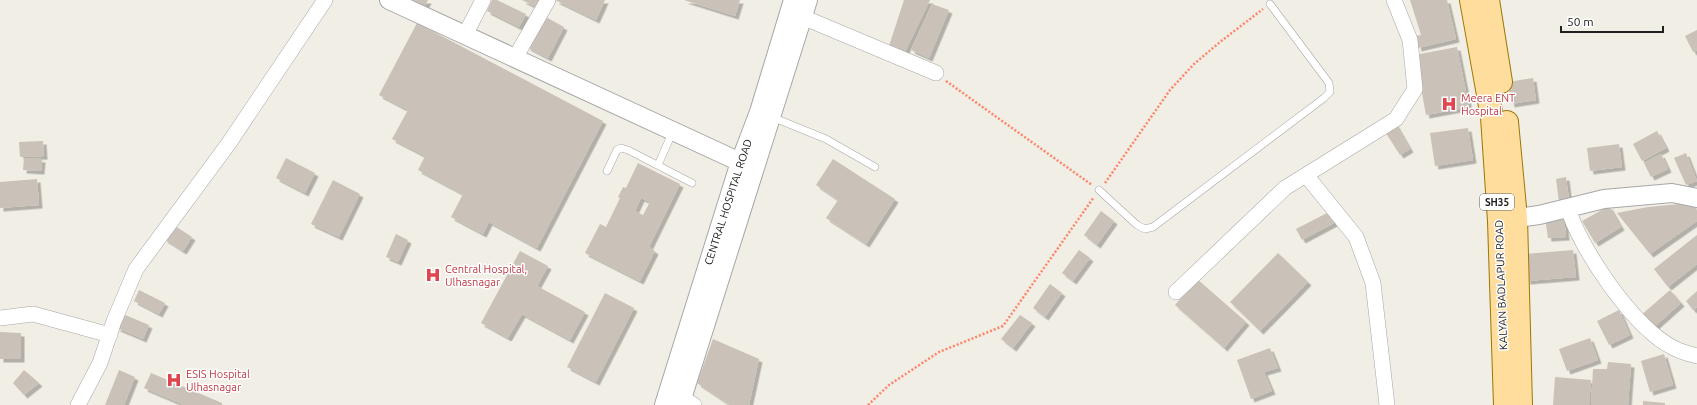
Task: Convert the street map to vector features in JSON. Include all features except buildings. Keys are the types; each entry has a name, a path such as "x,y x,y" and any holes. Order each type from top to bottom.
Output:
{"main road":[{"name":"KALYAN BADLAPUR ROAD","path":"1471,0 1492,117 1507,220 1521,405"},
{"name":"KALYAN BADLAPUR ROAD","path":"1488,0 1508,125 1505,405"}],"street":[{"path":"78,405 100,363 136,269 229,143 325,0"},
{"path":"389,0 748,164"},
{"path":"465,35 483,0"},
{"path":"515,58 548,0"},
{"name":"CENTRAL HOSPITAL ROAD","path":"678,401 748,164 759,112 795,10 808,0"},
{"path":"1176,292 1285,188 1396,119 1415,89 1410,40 1394,0"},
{"path":"795,10 936,73"},
{"name":"CENTRAL HOSPITAL ROAD","path":"748,164 772,117 795,10"},
{"path":"1306,175 1356,237 1373,283 1387,405"},
{"path":"1507,220 1539,215 1604,200 1672,193 1697,198"},
{"path":"1568,208 1573,225 1587,252 1631,312 1653,334 1673,348 1697,356"},
{"path":"0,318 33,314 110,335"}],"lane":[{"path":"1100,190 1137,225 1145,229 1153,227 1330,92 1329,83 1270,4"},
{"path":"772,117 826,139 875,167"},
{"path":"658,165 673,131"},
{"path":"607,171 617,150 621,148 628,150 692,183"}],"path":[{"path":"868,405 889,385 939,352 1003,326 1170,90 1194,64 1270,4"},
{"path":"936,73 964,96 1100,190"}],"place":[{"name":"Meera ENT Hospital","path":"1449,104"},
{"name":"Central Hospital, Ulhasnagar","path":"433,275"},
{"name":"ESIS Hospital Ulhasnagar","path":"174,380"}]}
